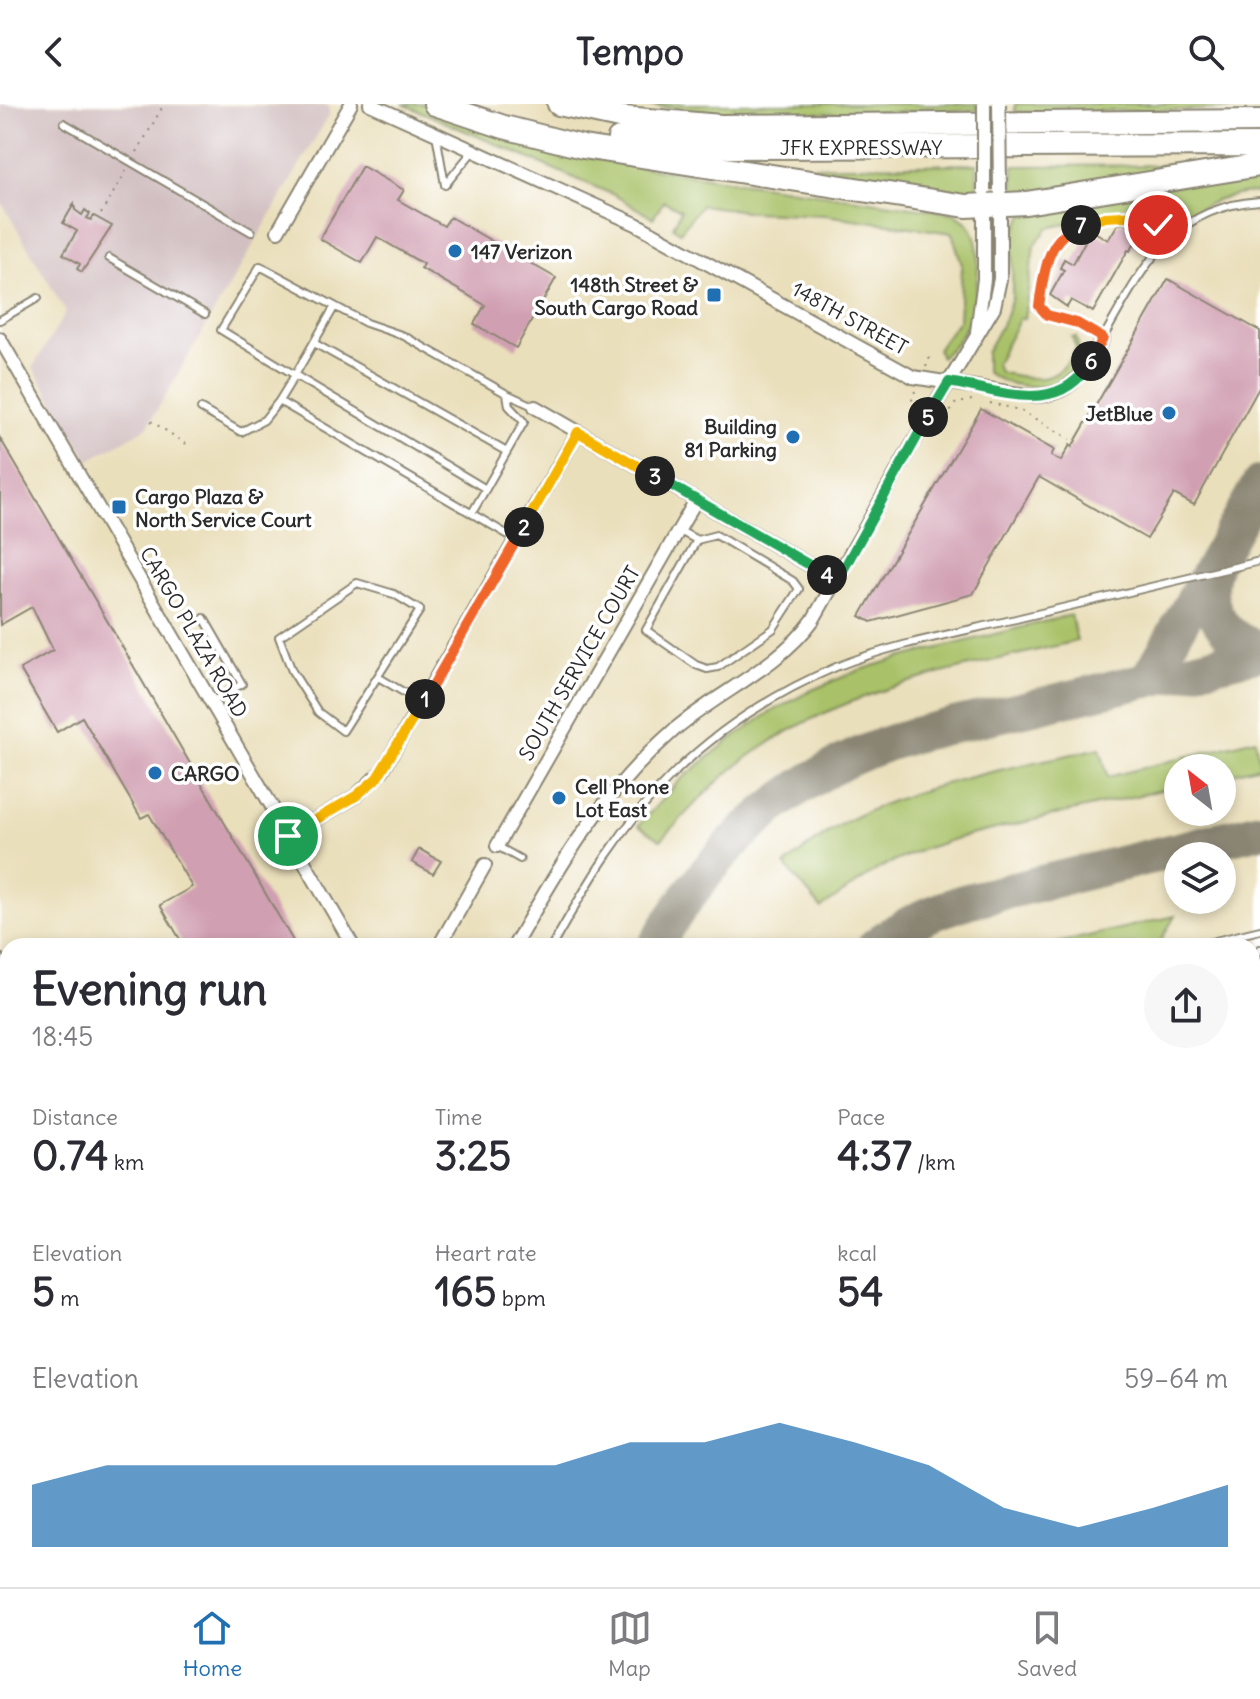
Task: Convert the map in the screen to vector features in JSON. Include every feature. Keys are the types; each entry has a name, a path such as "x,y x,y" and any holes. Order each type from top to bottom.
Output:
{"highway":[{"path":"435,104 504,127 583,147 955,204 1260,165"},
{"name":"JFK EXPRESSWAY","path":"466,104 560,130 693,146 1260,145"},
{"name":"JFK EXPRESSWAY","path":"559,104 624,118 721,126 1260,121"}],"street":[{"path":"278,231 351,104"},
{"name":"148TH STREET","path":"370,104 636,224 913,377 1033,396 1050,395 1065,390 1077,381 1103,338"},
{"path":"519,938 576,840 644,758 691,717 792,645 813,620 994,307 999,287 984,104"},
{"path":"992,198 999,104"},
{"name":"CARGO PLAZA ROAD","path":"0,339 348,938"},
{"path":"535,407 837,581"},
{"path":"288,836 356,796 377,778 578,432"},
{"name":"SOUTH SERVICE COURT","path":"497,846 696,500"},
{"path":"444,938 485,865"}],"lane":[{"path":"64,123 251,232"},
{"path":"436,134 445,185 473,150"},
{"name":"148TH STREET","path":"1103,338 1147,262 1172,234 1214,210 1260,201"},
{"path":"1103,338 1077,323 1047,315 1039,306 1046,259 1066,230 1105,217 1141,215 1158,225"},
{"path":"109,258 205,314"},
{"path":"486,489 221,330 260,266 366,323 404,336 535,407"},
{"path":"0,320 38,298"},
{"path":"201,409 241,432 264,420 279,401 335,306"},
{"path":"314,343 507,452"},
{"path":"472,513 524,422 509,406 507,394"},
{"path":"279,401 517,540"},
{"path":"678,530 697,540 716,535 793,581 799,589 773,629 718,667 707,669 696,665 646,630 697,540"},
{"path":"557,938 597,867 654,794 703,748 783,692 838,666 900,647 1260,561"},
{"path":"357,583 394,594 420,610 378,677 343,731 318,712 292,671 279,637 357,583"},
{"path":"204,618 242,684 211,702"},
{"path":"378,677 422,703"},
{"path":"497,846 520,859"},
{"path":"1228,938 1260,930"}],"path":[{"path":"930,357 911,403 944,422 955,404 974,400"},
{"path":"989,403 1020,410 1070,439"},
{"path":"151,421 188,445"}],"shaded area":[{"path":"0,104 329,106 329,115 147,427 88,461 33,367 66,312 0,200"}],"green space":[{"path":"403,104 424,104 498,134 599,159 953,213 968,224 977,246 976,288 971,314 959,338 941,357 937,349 959,320 962,265 952,233 825,215 752,212 701,205 680,232 673,227 681,210 664,201 653,218 614,195"},
{"path":"636,104 977,104 977,110 764,113"},
{"path":"1015,104 1260,104 1260,109 1015,112"},
{"path":"977,164 977,197 787,173 786,167"},
{"path":"1203,165 1014,198 1014,166"},
{"path":"1260,172 1260,193 1227,197 1176,221 1170,209 1148,205 1048,228 1034,246 1024,319 1020,318 996,363 999,372 1044,378 1053,375 1069,361 1076,348 1072,337 1076,337 1079,356 1075,370 1065,380 1034,387 1000,380 986,372 986,353 1005,318 1012,297 1013,233 1023,216 1037,208"},
{"path":"1071,615 1077,641 902,684 818,716 778,737 740,763 661,840 638,826 679,781 726,743 769,713 812,690 857,671 903,657"},
{"path":"1255,739 1260,766 1236,772 1236,754 1197,754"},
{"path":"1100,748 1108,777 1164,763 1164,789 958,838 921,850 881,867 821,908 785,865 851,819 911,795 973,776"},
{"path":"1175,916 1162,938 1080,938"}],"building":[{"name":"147 Verizon","path":"362,166 404,190 398,200 444,226 450,217 556,278 516,348 474,324 485,305 421,268 423,264 377,237 362,263 320,239"},
{"path":"74,204 75,210 82,215 85,210 90,214 87,218 91,220 94,216 112,226 82,272 77,269 80,264 63,254 77,231 63,223"},
{"path":"1125,223 1141,232 1093,312 1071,300 1067,307 1050,295 1064,270 1060,268 1064,259 1073,264 1091,230 1108,240 1118,224"},
{"path":"1168,279 1260,331 1260,386 1194,505 1174,494 1147,539 1039,477 973,594 871,622 860,616 981,409 1054,450 1051,456 1061,461"},
{"name":"CARGO","path":"0,438 291,938 179,938 160,905 192,887 149,814 141,818 82,717 57,732 20,669 53,650 32,607 0,625"},
{"path":"419,849 441,861 433,874 412,862"}],"taxiway":[{"path":"1148,680 1260,483"},
{"path":"1214,566 1210,593 1218,618 1235,637 1260,648"},
{"path":"660,938 704,875 732,844 795,790 830,769 911,736 1260,653"},
{"path":"886,938 919,919 967,901 1260,830"}],"place":[{"name":"147 Verizon","path":"455,251"},
{"name":"148th Street & South Cargo Road","path":"714,295"},
{"name":"JetBlue","path":"1169,413"},
{"name":"Building 81 Parking","path":"793,437"},
{"name":"Cargo Plaza & North Service Court","path":"119,507"},
{"name":"CARGO","path":"155,773"},
{"name":"Cell Phone Lot East","path":"559,798"}],"route":[{"path":"288,836 356,796 377,778 388,763 578,432 837,581 949,382 1042,396 1065,390 1087,368 1103,338 1077,323 1047,315 1039,306 1046,259 1066,230 1105,217 1141,215 1158,225"}]}
